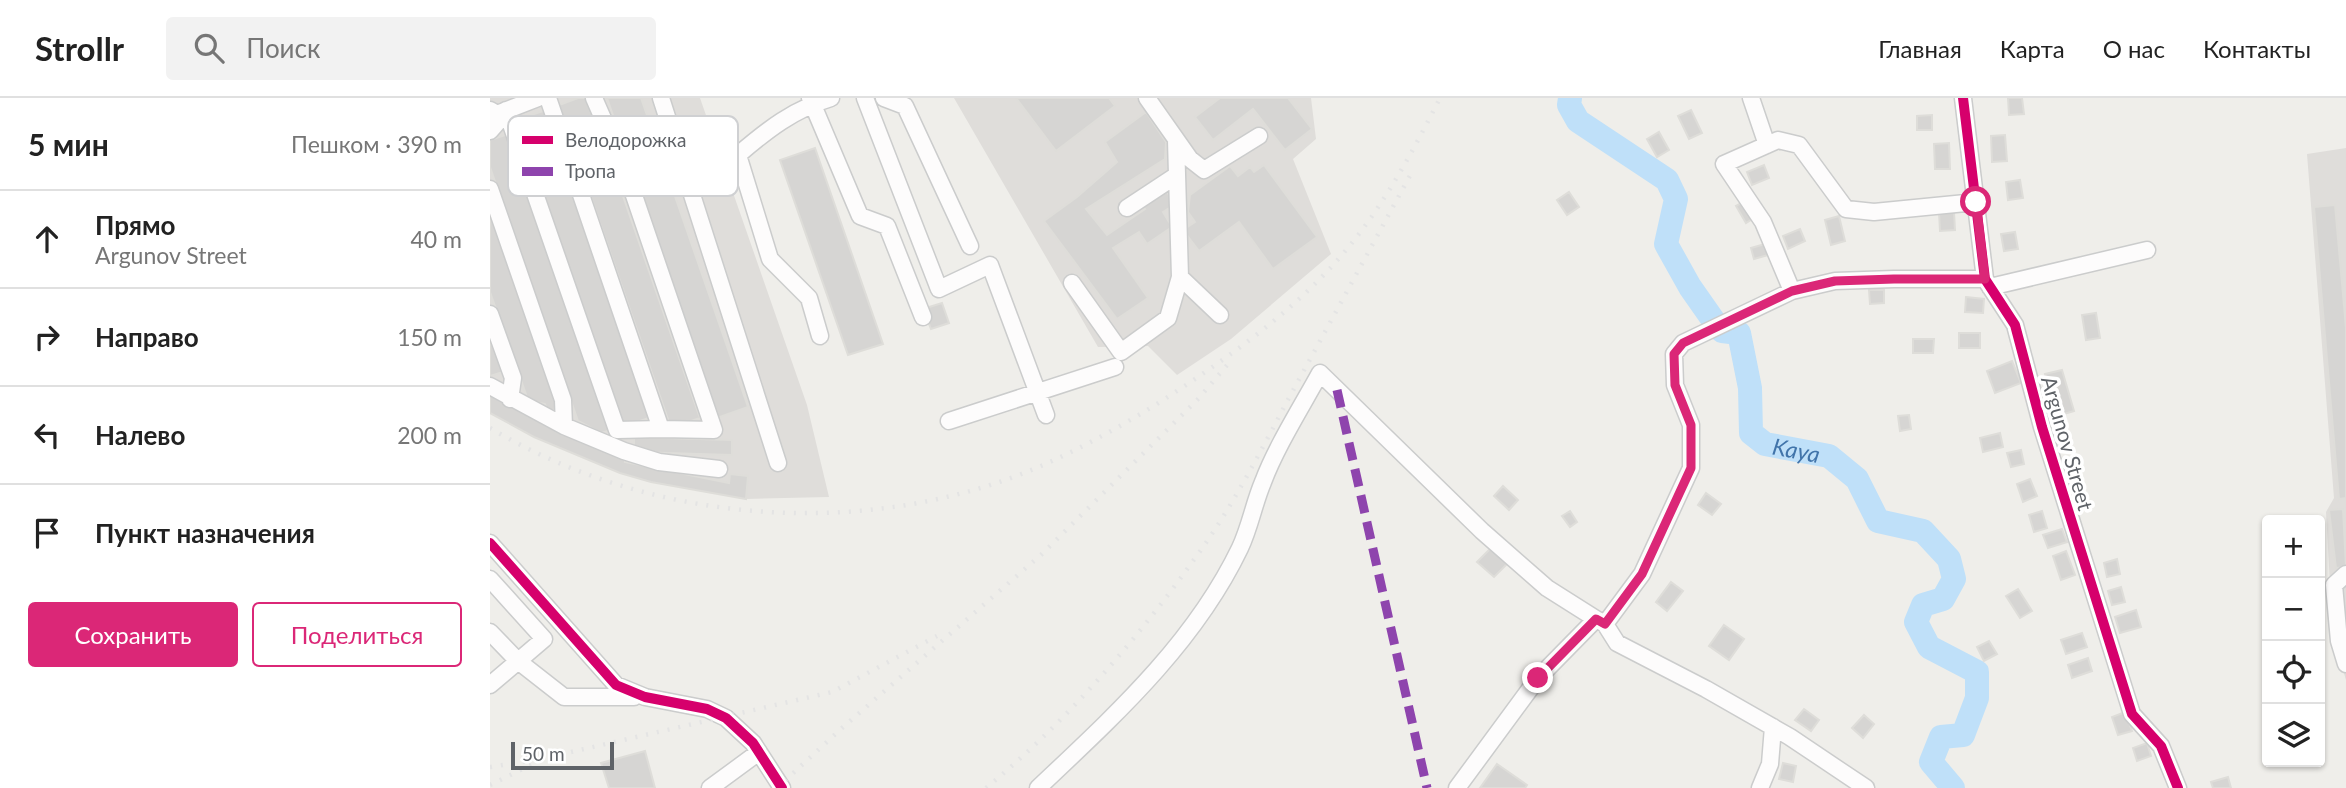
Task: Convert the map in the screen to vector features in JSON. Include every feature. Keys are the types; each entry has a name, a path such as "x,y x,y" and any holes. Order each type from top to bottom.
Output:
{"street":[{"path":"497,111 538,98"},
{"path":"548,98 554,116"},
{"path":"594,98 602,116"},
{"path":"661,98 667,116"},
{"path":"820,336 809,298 770,259 738,155 773,125 811,101 831,98"},
{"path":"865,98 939,289 990,265 1046,415"},
{"path":"884,98 905,106 970,246"},
{"path":"1147,98 1190,159 1205,170 1259,136"},
{"path":"1751,98 1767,145"},
{"name":"Argunov Street","path":"1963,98 1987,283 2015,325 2042,427 2132,714 2161,747 2178,788"},
{"path":"811,101 860,216 887,226 923,317"},
{"path":"490,131 497,123 497,111"},
{"path":"497,111 508,140"},
{"path":"1072,283 1121,352 1168,318 1180,276 1176,140"},
{"path":"1792,291 1763,222 1724,164 1779,140 1799,145 1846,209 1874,212 1976,202"},
{"path":"1127,208 1177,175"},
{"path":"490,189 564,400 564,426"},
{"path":"529,196 617,430 617,448"},
{"path":"581,196 661,429"},
{"path":"617,430 714,430 634,196"},
{"path":"692,196 778,463"},
{"path":"1457,788 1538,678 1600,621 1642,574 1691,468 1691,425 1675,385 1674,354 1683,343 1792,291 1835,281 1894,279 1987,283 2147,250"},
{"path":"1180,276 1220,315"},
{"path":"490,314 513,378 510,399"},
{"path":"949,421 1115,367"},
{"path":"1038,788 1114,717 1167,661 1206,604 1241,547 1263,480 1320,373 1482,530 1547,588 1600,621 1617,643 1773,727 1866,788"},
{"path":"490,386 564,426 617,448 659,462 719,469"},
{"path":"490,543 616,685 645,697"},
{"path":"2346,574 2334,585 2339,641 2346,664"},
{"path":"490,579 544,639 490,685"},
{"path":"490,632 517,661 564,697 645,697 707,709 723,717 753,743 782,788"},
{"path":"1760,788 1770,764 1773,727"},
{"path":"709,788 759,752"}],"shaded area":[{"path":"490,98 700,98 706,116 508,116 508,196 734,196 807,405 829,497 746,499 651,482 620,473 534,437 490,413"},
{"path":"954,98 1311,98 1316,139 1293,159 1331,254 1231,339 1177,375 1148,346 1098,347"},
{"path":"2346,148 2346,680 2333,638 2326,512 2334,498 2307,154"}],"building":[{"path":"578,98 589,98 595,116 563,116 559,105"},
{"path":"607,98 641,98 647,116 613,116"},
{"path":"1016,98 1109,98 1115,106 1056,151"},
{"path":"1220,98 1288,98 1312,129 1285,150 1253,109 1213,140 1195,117"},
{"path":"2008,98 2022,98 2024,114 2009,115"},
{"path":"546,110 548,116 528,116"},
{"path":"1691,110 1702,133 1689,139 1678,116"},
{"path":"1146,112 1166,142 1165,159 1086,209 1107,235 1145,209 1142,205 1167,191 1174,205 1163,212 1172,227 1147,244 1139,232 1113,248 1148,298 1117,319 1044,221 1117,162 1105,142"},
{"path":"1932,115 1932,130 1917,130 1917,116"},
{"path":"1659,132 1669,150 1657,157 1647,139"},
{"path":"508,134 508,196 530,196 611,430 601,433 578,421 490,167 490,140"},
{"path":"2005,135 2007,161 1992,162 1991,136"},
{"path":"1949,143 1950,169 1935,169 1934,144"},
{"path":"815,148 883,344 848,355 780,160"},
{"path":"1264,165 1317,237 1273,269 1239,222 1199,251 1183,230 1195,222 1188,212 1190,195 1230,166 1238,176 1250,167 1254,172"},
{"path":"1764,165 1769,178 1752,185 1747,172"},
{"path":"2020,180 2023,198 2008,200 2006,182"},
{"path":"1569,192 1579,207 1567,215 1557,200"},
{"path":"542,196 576,196 652,417 622,427"},
{"path":"591,196 623,196 700,418 671,428"},
{"path":"641,196 675,196 748,407 717,418"},
{"path":"1745,201 1754,218 1746,223 1736,206"},
{"path":"2335,205 2346,328 2346,498 2339,499 2314,207"},
{"path":"490,209 559,408 548,412 545,404 528,400 490,292"},
{"path":"1939,212 1954,212 1955,230 1940,231"},
{"path":"1839,216 1845,241 1831,245 1825,220"},
{"path":"1800,229 1805,241 1788,249 1783,236"},
{"path":"2015,232 2018,249 2004,251 2001,234"},
{"path":"1765,244 1768,255 1754,259 1751,248"},
{"path":"1869,290 1884,290 1884,303 1870,304"},
{"path":"1966,297 1984,299 1983,313 1965,312"},
{"path":"942,303 949,323 931,329 923,309"},
{"path":"2096,313 2100,338 2086,340 2082,315"},
{"path":"490,333 503,372 490,376"},
{"path":"1959,333 1980,333 1980,348 1959,348"},
{"path":"1913,339 1934,339 1933,353 1913,353"},
{"path":"2012,361 2021,383 1995,393 1987,371"},
{"path":"2062,370 2074,411 2057,416 2045,374"},
{"path":"490,394 626,457 625,462 729,483 730,474 748,476 746,499 651,482 620,473 534,437 490,413"},
{"path":"1909,415 1911,429 1900,431 1898,416"},
{"path":"2000,433 2003,447 1983,452 1980,438"},
{"path":"634,437 732,440 732,455 634,452"},
{"path":"2021,450 2024,464 2011,467 2007,453"},
{"path":"2030,479 2037,496 2023,502 2017,484"},
{"path":"1503,486 1518,500 1509,510 1494,496"},
{"path":"1706,493 1721,504 1712,515 1698,505"},
{"path":"2343,509 2346,567 2336,568 2329,510"},
{"path":"1570,511 1577,522 1570,527 1562,516"},
{"path":"2042,511 2047,528 2034,532 2029,515"},
{"path":"2062,529 2067,542 2048,548 2043,535"},
{"path":"1491,548 1507,564 1494,577 1477,562"},
{"path":"2066,551 2075,575 2061,580 2053,556"},
{"path":"2117,559 2120,574 2107,577 2104,563"},
{"path":"1671,582 1683,591 1667,611 1656,602"},
{"path":"2121,587 2125,602 2112,605 2108,591"},
{"path":"2018,589 2032,611 2020,618 2006,596"},
{"path":"2136,610 2141,627 2120,633 2115,617"},
{"path":"1724,625 1744,639 1729,660 1709,646"},
{"path":"2082,633 2087,647 2066,654 2061,640"},
{"path":"1989,641 1997,654 1984,661 1977,647"},
{"path":"2088,658 2092,671 2072,678 2068,665"},
{"path":"1804,709 1819,720 1811,731 1795,720"},
{"path":"2125,712 2132,731 2118,735 2112,717"},
{"path":"1864,715 1874,724 1863,738 1852,728"},
{"path":"2147,743 2151,756 2137,761 2133,748"},
{"path":"645,751 655,788 609,788 601,763"},
{"path":"1783,763 1796,766 1793,782 1779,779"},
{"path":"1497,764 1527,785 1525,788 1480,788"},
{"path":"2228,777 2231,788 2213,788 2211,782"}],"waterway":[{"name":"Kaya","path":"1570,98 1569,105 1578,121 1667,180 1676,199 1666,244 1690,287 1718,327 1722,331 1739,333 1750,388 1751,433 1765,444 1829,456 1857,479 1878,521 1923,531 1949,559 1954,579 1943,599 1923,605 1916,622 1929,647 1977,672 1977,698 1963,735 1941,737 1931,762 1953,788"}],"railway":[{"path":"490,428 553,461 620,485 690,502 761,512 833,513 904,505 974,490 1041,466 1117,428 1210,369 1289,308 1341,256 1370,219 1407,160 1440,98"},
{"path":"986,788 1043,737 1097,681 1147,622 1207,542 1244,480 1412,172"},
{"path":"777,788 1042,554 1199,398 1228,364"},
{"path":"490,785 545,758 832,692 937,636"},
{"path":"490,767 527,761"}],"marked path":[{"path":"1337,390 1427,788"}],"cycle path":[{"path":"1963,98 1985,279 2015,325 2042,427 2132,714 2161,746 2178,788"},
{"path":"490,543 616,685 645,697 707,709 726,718 753,743 782,788"}],"route":[{"path":"1538,678 1596,619 1605,624 1642,574 1691,468 1691,425 1675,385 1674,354 1683,343 1792,291 1835,281 1985,279 1976,202"}]}
